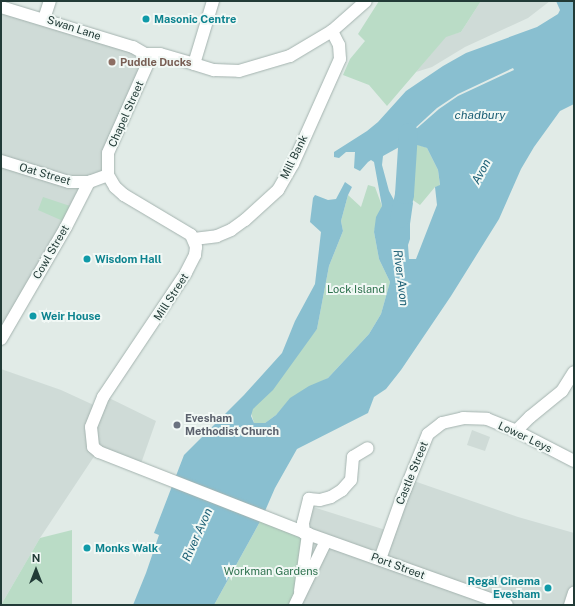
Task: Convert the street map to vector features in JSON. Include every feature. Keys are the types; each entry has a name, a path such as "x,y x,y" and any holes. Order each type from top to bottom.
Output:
{"street":[{"path":"44,19 50,1"},
{"path":"194,64 213,1"},
{"path":"145,54 160,54 214,70 239,71 290,56 332,31 366,1"},
{"name":"Swan Lane","path":"1,8 44,19 133,47 145,54"},
{"name":"Mill Bank","path":"194,239 216,236 231,230 245,220 278,190 293,164 340,59 339,45 332,31"},
{"name":"Chapel Street","path":"108,174 108,153 148,63 145,54"},
{"name":"Oat Street","path":"1,161 69,182 89,182"},
{"path":"89,182 108,174 115,187 124,195 191,235 194,239"},
{"name":"Cowl Street","path":"1,339 70,220 89,182"},
{"name":"Mill Street","path":"93,447 91,427 103,397 186,274 195,255 196,248 194,239"},
{"path":"516,431 530,417 562,391 574,372"},
{"name":"Lower Leys","path":"475,418 487,419 516,431 574,461"},
{"name":"Castle Street","path":"380,559 401,500 428,434 436,427 446,422 475,418"},
{"name":"Port Street","path":"93,447 108,455 289,528 507,605"},
{"path":"300,591 306,556 306,533 303,523 309,499 320,500 331,497 342,490 351,480 353,457 368,448"},
{"path":"295,605 300,591 326,541"},
{"path":"570,605 574,593"}],"shaded area":[{"path":"481,1 550,1 528,18 465,47 432,67 416,72 446,36 461,32"},
{"path":"1,6 145,54 104,175 89,187 1,342"},
{"path":"1,369 61,390 98,407 105,396 156,421 138,472 95,455 40,538 1,605"},
{"path":"472,430 490,437 485,451 467,445"},
{"path":"411,480 518,517 574,533 574,605 295,605 306,529 313,507 392,532"}],"green space":[{"path":"379,1 481,1 461,32 446,37 387,106 369,85 343,75 350,59 365,41 358,34"},
{"path":"414,143 427,148 438,170 440,186 435,187 420,205 404,194"},
{"name":"Lock Island","path":"368,185 375,187 382,206 374,232 379,259 390,282 381,314 369,334 328,378 291,398 276,415 265,423 254,423 250,409 317,329 329,266 343,231 341,221 348,195 361,207"},
{"path":"43,197 70,206 63,221 38,210"},
{"name":"Workman Gardens","path":"262,518 304,533 295,605 214,605"},
{"path":"72,530 72,605 1,605 40,538"}],"water":[{"name":"chadbury","path":"556,1 574,1 574,104 560,111 534,147 521,169 499,219 451,296 401,370 386,389 374,397 368,413 297,449 275,488 262,518 214,605 133,605 159,535 154,533 184,455 244,395 282,353 295,321 315,284 321,232 310,222 313,198 315,195 328,200 336,199 345,182 352,187 348,195 341,221 343,231 329,266 317,329 273,390 253,409 251,416 254,423 265,423 276,415 290,398 309,386 328,378 369,334 381,314 390,282 379,259 374,232 376,217 382,206 374,162 371,160 360,171 354,168 355,152 346,152 339,158 334,157 334,152 367,131 378,122 406,91 443,66 466,53 537,27 558,14 560,10","holes":["414,144 427,148 438,170 440,185 435,187 437,205 416,259 409,259 408,245 410,239 410,224 413,203 407,195 401,194 399,200 395,202 389,191 382,165 383,156 401,146 403,158 412,158"]}],"pier":[{"path":"513,68 514,70 458,96 439,109 415,130 412,145 413,130 437,108 458,94"}],"waterway":[{"name":"River Avon","path":"399,218 404,194 408,132"}],"place":[{"name":"Masonic Centre","path":"146,19"},
{"name":"Puddle Ducks","path":"112,62"},
{"name":"Wisdom Hall","path":"87,259"},
{"name":"Weir House","path":"33,316"},
{"name":"Evesham Methodist Church","path":"177,425"},
{"name":"Monks Walk","path":"87,548"},
{"name":"Regal Cinema Evesham","path":"548,588"}],"water label":[{"name":"Avon","path":"482,172"}]}
